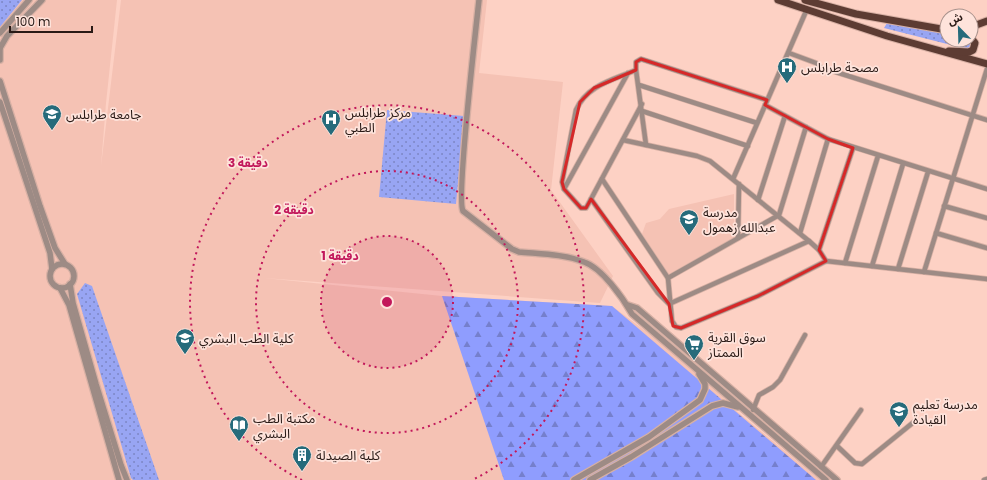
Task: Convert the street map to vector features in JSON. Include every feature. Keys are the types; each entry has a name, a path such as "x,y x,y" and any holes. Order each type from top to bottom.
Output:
{"highway":[{"path":"778,0 887,36 987,64"},
{"path":"805,0 856,14 939,29"},
{"path":"939,50 969,52 972,48"}],"street":[{"path":"0,33 29,0"},
{"path":"0,60 0,48 7,36 42,0"},
{"path":"479,0 463,165 462,209 466,214 512,249 519,252 560,256 586,262 597,270 628,304 632,314 826,480"},
{"path":"733,179 807,9"},
{"path":"789,53 816,63 820,67 987,120"},
{"path":"646,146 642,104 636,70 636,62 641,59 766,103 785,116 828,139 928,172 987,189"},
{"path":"924,272 952,179 974,115 987,69"},
{"path":"636,70 594,88 580,102 576,110 562,182 564,189 581,208 586,208 642,104"},
{"path":"564,189 628,73"},
{"path":"0,81 40,206 57,252 65,264 70,267 73,274 70,284 73,303 120,465 128,480"},
{"path":"639,85 757,122"},
{"path":"0,102 2,114 50,253 52,269 51,281 60,288 69,305 119,480"},
{"path":"642,111 748,146"},
{"path":"758,200 785,116"},
{"path":"668,278 779,215 806,127"},
{"path":"800,233 828,139"},
{"path":"623,140 704,158 779,215 819,250 826,261"},
{"path":"819,250 853,148"},
{"path":"845,263 878,156"},
{"path":"872,266 903,164"},
{"path":"898,269 928,172"},
{"path":"602,179 668,278 669,304 673,326 681,328 758,296 826,261 987,279"},
{"path":"738,238 739,184"},
{"path":"591,199 658,293 669,304"},
{"path":"944,206 987,218"},
{"path":"936,233 987,248"},
{"path":"669,304 809,241"},
{"path":"52,269 56,265 65,264"},
{"path":"60,288 70,284"},
{"path":"628,304 636,308 753,410 837,480"},
{"path":"753,410 759,395 773,387 780,380 805,335"},
{"path":"574,480 649,437 700,400 705,390 702,379 694,367"},
{"path":"590,480 631,457 717,404 730,404 742,409"},
{"path":"821,467 861,410"},
{"path":"685,411 691,419"},
{"path":"672,421 676,428"},
{"path":"837,446 855,463 862,464 915,421"}],"highlighted area":[{"path":"641,59 767,100 765,105 828,139 853,148 819,250 826,261 758,296 681,328 673,326 669,304 591,199 586,208 581,208 564,189 562,182 580,102 594,88 636,70 636,62"}],"shaded area":[{"path":"0,0 117,0 101,166 121,0 487,0 479,73 563,82 551,190 613,276 600,303 264,278 442,296 612,306 694,367 734,409 820,480 0,480"},
{"path":"0,0 22,0 0,27"},
{"path":"887,23 939,32 939,42 884,28"},
{"path":"387,110 464,116 456,204 379,197"},
{"name":"مدرسة عبدالله زهمول","path":"734,194 734,238 668,276 642,234 646,223 660,219 669,209"},
{"path":"85,283 92,286 159,480 133,480 131,478 77,294"}],"green space":[{"path":"442,296 612,306 816,480 504,480"}],"place":[{"name":"مصحة طرابلس","path":"787,84"},
{"name":"جامعة طرابلس","path":"52,131"},
{"name":"مركز طرابلس الطبي","path":"331,136"},
{"name":"مدرسة عبدالله زهمول","path":"689,236"},
{"name":"كلية الطب البشري","path":"185,355"},
{"name":"سوق القرية الممتاز","path":"694,361"},
{"name":"مدرسة تعليم القيادة","path":"899,428"},
{"name":"مكتبة الطب البشري","path":"239,442"},
{"name":"كلية الصيدلة","path":"302,472"}]}
